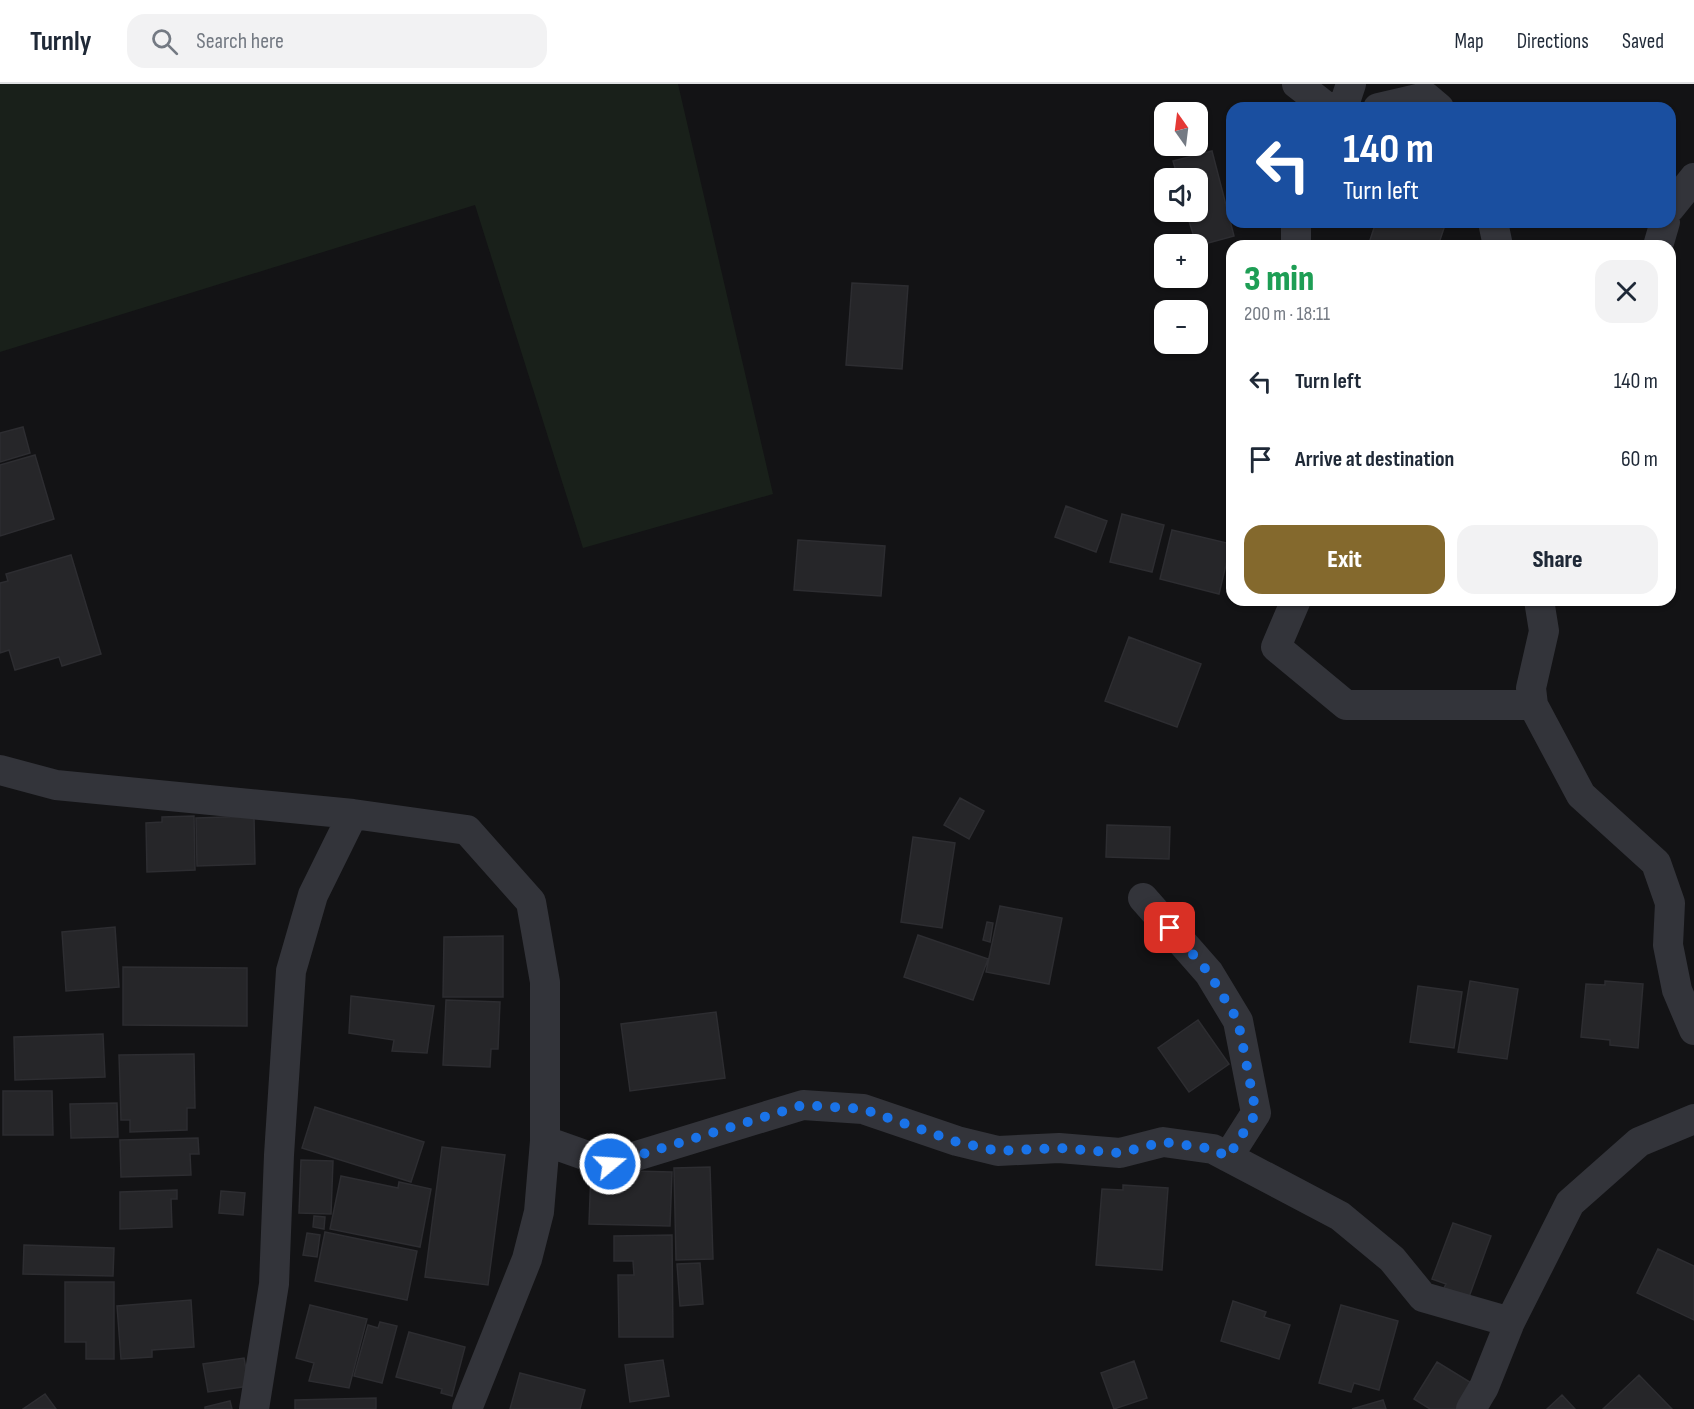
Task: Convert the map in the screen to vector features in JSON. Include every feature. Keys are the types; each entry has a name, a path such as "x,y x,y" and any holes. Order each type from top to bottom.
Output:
{"street":[{"path":"1297,84 1320,102"},
{"path":"1345,102 1351,84"},
{"path":"1404,102 1426,97 1432,102"},
{"path":"1676,200 1694,177"},
{"path":"1293,606 1276,647 1346,705 1533,705"},
{"path":"1540,606 1544,631 1531,688 1533,705 1581,795 1656,863 1670,903 1668,945 1677,990 1694,1030"},
{"path":"0,770 56,785 353,814 466,830 531,902 545,982 544,1141 539,1212 527,1259 468,1409"},
{"path":"254,1409 274,1284 279,1155 291,971 313,895 353,814"},
{"path":"1143,898 1209,973 1238,1021 1256,1113 1228,1157"},
{"path":"544,1141 610,1164 803,1105 863,1109 957,1142 998,1151 1059,1148 1120,1153 1163,1142 1213,1149 1340,1216 1392,1259 1423,1297 1510,1322"},
{"path":"1471,1409 1484,1387 1510,1322 1570,1203 1639,1142 1694,1119"}],"shaded area":[{"path":"0,84 678,84 773,494 583,548 475,205 0,352"}],"building":[{"path":"1212,151 1226,205 1226,228 1232,228 1234,236 1208,243 1208,234 1193,234 1189,222 1208,222 1208,168 1175,168 1173,161 1192,156 1208,156 1208,152"},
{"path":"1374,228 1444,228 1440,240 1370,240"},
{"path":"852,283 908,286 902,369 846,365"},
{"path":"23,427 30,453 0,462 0,433"},
{"path":"35,455 54,519 0,536 0,465"},
{"path":"1066,506 1107,521 1096,552 1055,537"},
{"path":"1122,514 1164,525 1152,572 1110,562"},
{"path":"1172,530 1226,543 1226,565 1219,594 1160,579"},
{"path":"798,540 885,546 881,596 794,590"},
{"path":"71,555 101,654 62,666 59,657 15,670 9,650 0,653 0,583 8,581 6,574"},
{"path":"1129,637 1201,664 1177,727 1105,701"},
{"path":"960,798 984,811 969,839 944,825"},
{"path":"194,816 195,870 147,872 146,823 162,822 162,817"},
{"path":"254,816 255,864 197,866 196,818"},
{"path":"1107,825 1170,827 1169,859 1106,857"},
{"path":"913,837 955,843 942,928 901,922"},
{"path":"1000,906 1062,918 1049,984 986,972"},
{"path":"987,922 993,923 990,942 983,940"},
{"path":"115,927 119,987 66,991 62,932"},
{"path":"918,935 988,959 973,1000 904,977"},
{"path":"503,936 503,997 443,997 444,937"},
{"path":"123,967 247,968 247,1026 123,1025"},
{"path":"1470,981 1518,989 1507,1059 1458,1052"},
{"path":"1605,981 1643,984 1638,1048 1610,1045 1610,1040 1581,1037 1586,984 1605,985"},
{"path":"1418,986 1462,992 1454,1048 1410,1042"},
{"path":"351,996 434,1006 427,1053 392,1051 394,1040 349,1033"},
{"path":"446,1000 500,1002 498,1049 491,1049 490,1067 443,1065"},
{"path":"716,1012 725,1078 630,1091 621,1024"},
{"path":"1198,1020 1229,1064 1189,1092 1158,1048"},
{"path":"103,1034 105,1077 15,1080 14,1037"},
{"path":"194,1054 195,1108 187,1108 187,1130 130,1132 130,1120 121,1120 119,1055"},
{"path":"3,1091 52,1091 53,1135 3,1135"},
{"path":"117,1103 118,1137 71,1138 70,1104"},
{"path":"315,1107 424,1142 411,1182 302,1148"},
{"path":"198,1138 199,1154 190,1154 191,1175 121,1177 120,1140"},
{"path":"442,1147 505,1155 488,1285 425,1277"},
{"path":"301,1160 333,1161 331,1214 299,1213"},
{"path":"710,1167 713,1259 676,1260 674,1168"},
{"path":"591,1170 672,1172 670,1226 589,1224"},
{"path":"341,1176 398,1188 399,1182 431,1189 420,1247 330,1229"},
{"path":"1123,1185 1168,1188 1162,1270 1096,1265 1102,1189 1123,1190"},
{"path":"177,1190 177,1199 171,1199 172,1227 120,1229 120,1192"},
{"path":"221,1191 245,1193 243,1215 219,1213"},
{"path":"314,1216 325,1217 324,1229 313,1227"},
{"path":"1453,1223 1491,1236 1469,1297 1444,1288 1446,1284 1432,1279"},
{"path":"325,1232 417,1251 407,1300 315,1281"},
{"path":"307,1233 320,1235 317,1257 303,1255"},
{"path":"672,1235 673,1337 619,1337 618,1275 634,1275 633,1261 614,1261 614,1236"},
{"path":"24,1245 114,1248 113,1276 23,1274"},
{"path":"1658,1249 1694,1266 1694,1320 1637,1293"},
{"path":"700,1263 703,1304 680,1306 677,1264"},
{"path":"65,1282 114,1282 114,1359 86,1359 86,1342 65,1342"},
{"path":"191,1300 194,1347 152,1350 152,1357 121,1359 117,1306"},
{"path":"1233,1301 1266,1312 1264,1317 1290,1325 1279,1359 1221,1341"},
{"path":"310,1305 367,1319 349,1388 309,1381 314,1363 296,1358"},
{"path":"1341,1305 1398,1321 1379,1390 1354,1383 1351,1392 1319,1383"},
{"path":"380,1322 397,1326 382,1383 354,1376 368,1325 378,1328"},
{"path":"409,1332 465,1347 452,1396 441,1393 442,1389 396,1377"},
{"path":"244,1358 249,1386 208,1392 203,1364"},
{"path":"663,1360 669,1396 630,1402 625,1365"},
{"path":"1134,1361 1147,1398 1114,1409 1101,1373"},
{"path":"1437,1362 1473,1384 1457,1409 1430,1409 1414,1399"},
{"path":"520,1373 585,1390 580,1409 510,1409"},
{"path":"1639,1375 1672,1409 1603,1409"},
{"path":"45,1394 56,1409 23,1409"},
{"path":"1562,1395 1575,1409 1547,1409"},
{"path":"376,1398 376,1409 295,1409 295,1400"},
{"path":"1383,1400 1386,1409 1352,1409"},
{"path":"230,1401 232,1409 205,1409 205,1407"}],"route":[{"path":"610,1164 763,1115 803,1105 863,1109 957,1142 998,1151 1059,1148 1120,1153 1163,1142 1213,1149 1228,1157 1256,1113 1246,1072 1238,1021 1209,973 1170,928"}]}
